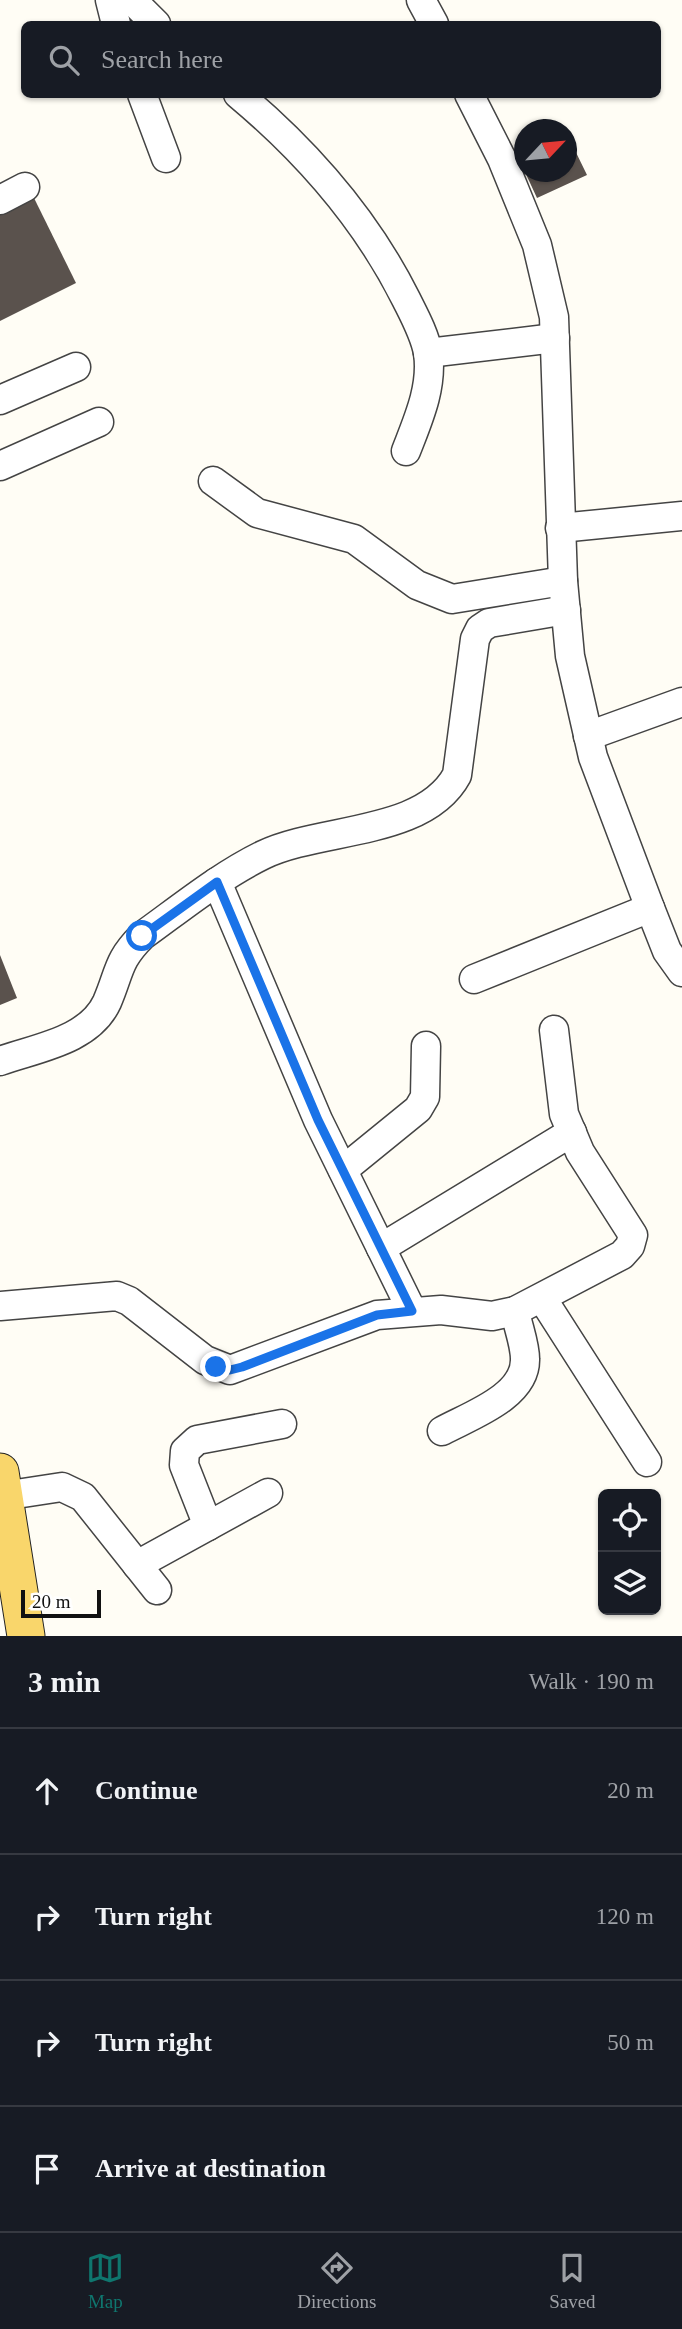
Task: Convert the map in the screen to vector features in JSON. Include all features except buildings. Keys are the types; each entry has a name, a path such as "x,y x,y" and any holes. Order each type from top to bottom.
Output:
{"main road":[{"path":"2,1484 26,1636"}],"street":[{"path":"110,0 115,21"},
{"path":"132,0 153,21"},
{"path":"421,0 432,21"},
{"path":"144,98 166,158"},
{"path":"242,98 332,184 391,268 414,316 428,353 426,396 406,451"},
{"path":"471,98 502,159 537,245 554,317 562,581 570,656 588,736 667,951 682,972"},
{"path":"0,200 25,187"},
{"path":"428,353 555,338"},
{"path":"0,400 76,367"},
{"path":"0,466 99,422"},
{"path":"213,481 257,513 354,539 417,585 452,599 562,581"},
{"path":"560,528 682,516"},
{"path":"0,1061 71,1036 89,1026 107,1002 119,962 130,948 217,882 263,855 287,845 376,826 434,803 448,792 457,775 475,639 480,629 489,623 566,610"},
{"path":"588,736 682,702"},
{"path":"217,882 343,1170 412,1311"},
{"path":"474,979 650,908"},
{"path":"0,1306 117,1296 129,1301 205,1360 230,1370 377,1315 441,1310 492,1316 514,1311 542,1298 622,1255 630,1246 633,1235 596,1180 564,1114 554,1030"},
{"path":"343,1170 418,1109 425,1097 426,1046"},
{"path":"381,1248 572,1132"},
{"path":"542,1298 647,1462"},
{"path":"442,1431 490,1405 517,1382 525,1359 514,1311"},
{"path":"208,1526 184,1465 185,1451 197,1440 282,1424"},
{"path":"2,1484 62,1487 83,1497 157,1590"},
{"path":"137,1565 268,1493"}],"route":[{"path":"142,936 217,882 318,1120 412,1311 377,1315 242,1367 230,1370 216,1367"}]}
